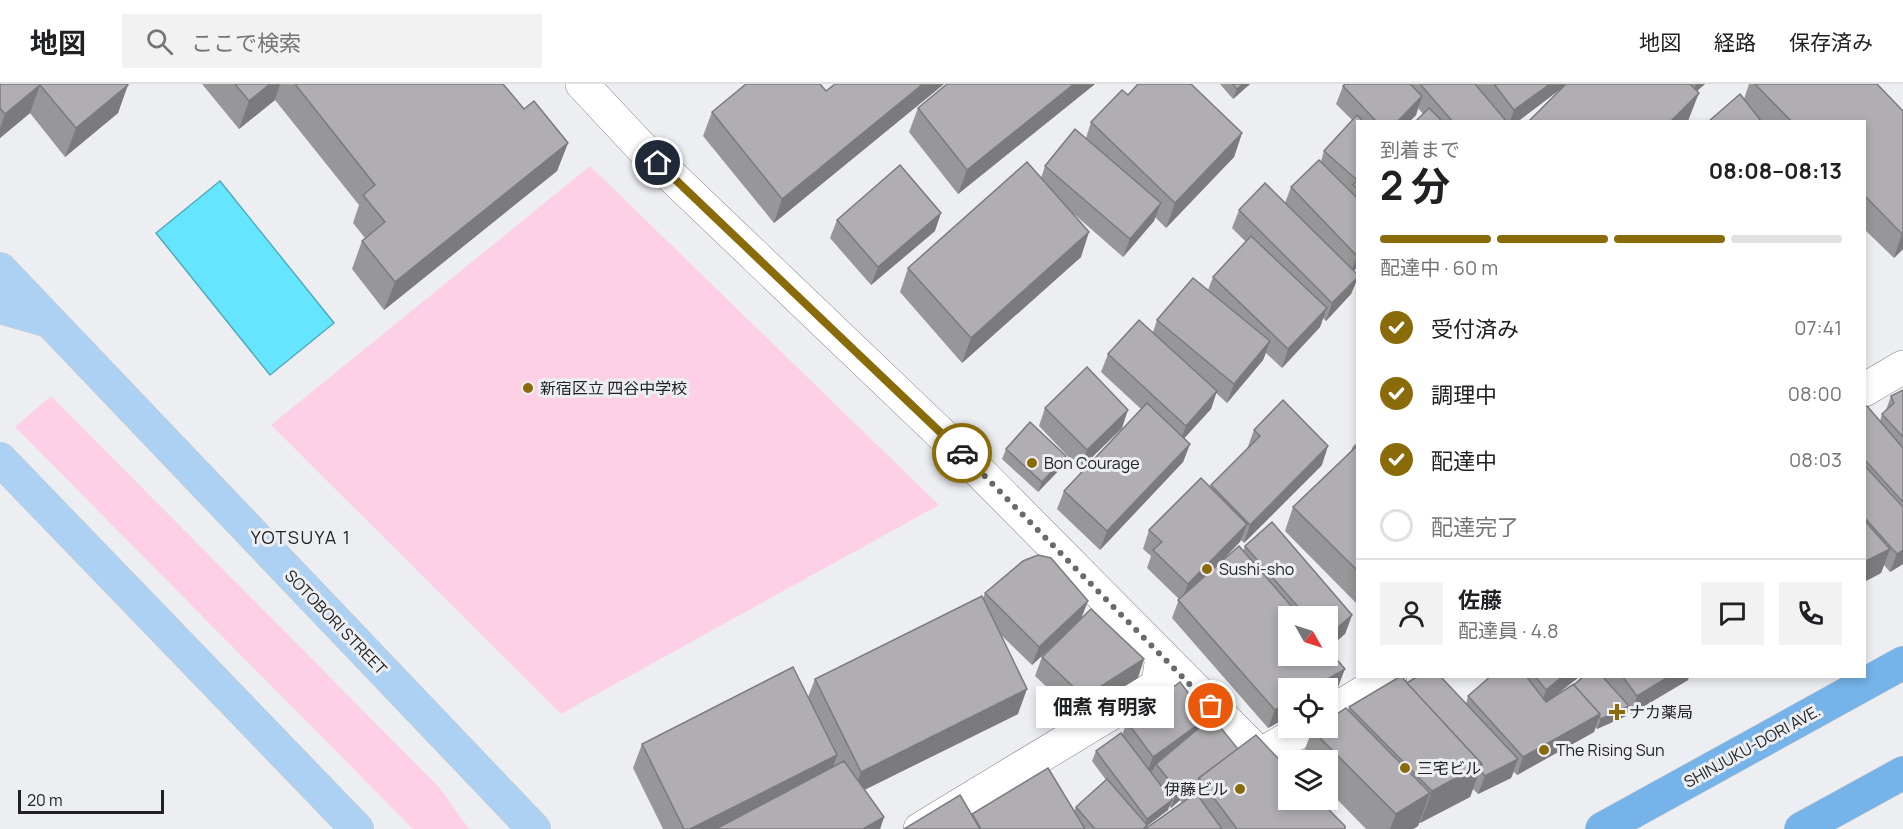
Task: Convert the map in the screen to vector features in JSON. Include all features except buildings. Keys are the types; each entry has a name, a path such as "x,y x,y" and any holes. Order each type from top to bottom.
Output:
{"highway":[{"name":"SHINJUKU-DORI AVE.","path":"1602,829 1903,663"},
{"path":"1801,829 1903,773"}],"main road":[{"name":"SOTOBORI STREET","path":"0,269 534,829"},
{"path":"0,307 49,321"},
{"path":"0,459 357,829"}],"street":[{"path":"582,84 641,147 960,452 1278,773"},
{"path":"1866,389 1903,367"},
{"path":"920,829 1158,685 1162,656"},
{"path":"1338,708 1387,678"},
{"path":"1260,755 1289,738"}],"shaded area":[{"path":"590,166 939,505 561,714 271,425"},
{"path":"51,396 440,788 469,829 413,829 15,427"}],"water":[{"path":"220,181 334,323 270,375 156,233"}],"way so far":[{"path":"962,453 1211,706"}],"place":[{"name":"新宿区立 四谷中学校","path":"528,388"},
{"name":"Bon Courage","path":"1032,463"},
{"name":"Sushi-sho","path":"1207,569"},
{"name":"佃煮 有明家","path":"1211,706"},
{"name":"ナカ薬局","path":"1617,712"},
{"name":"The Rising Sun","path":"1544,750"},
{"name":"三宅ビル","path":"1405,768"},
{"name":"伊藤ビル","path":"1240,789"}],"district":[{"name":"YOTSUYA 1","path":"301,538"}],"route":[{"path":"658,163 962,453"}]}
